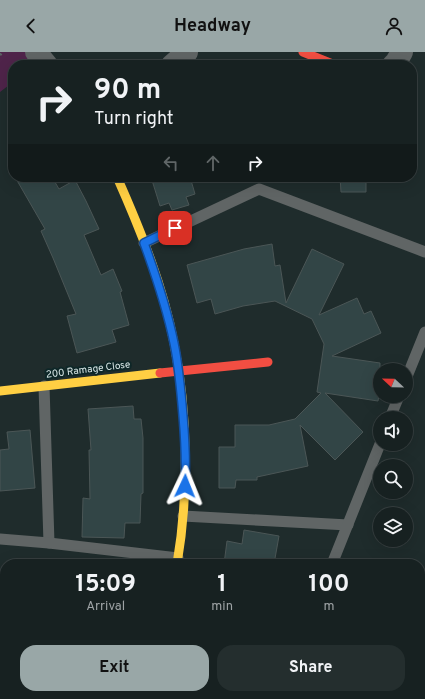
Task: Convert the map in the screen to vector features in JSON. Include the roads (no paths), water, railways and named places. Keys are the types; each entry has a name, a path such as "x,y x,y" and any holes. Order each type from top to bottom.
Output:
{"street":[{"path":"36,52 42,60"},
{"path":"178,60 187,52"},
{"path":"303,52 323,60"},
{"path":"119,182 154,269 174,343 179,371 186,464 183,516 178,559"},
{"name":"200 Ramage Close","path":"0,391 268,362"}],"lane":[{"path":"144,243 260,189 425,252"},
{"path":"413,363 425,332"},
{"path":"44,386 49,543"},
{"path":"334,559 377,451"},
{"path":"183,516 348,524"},
{"path":"0,539 49,543 164,559"}]}
